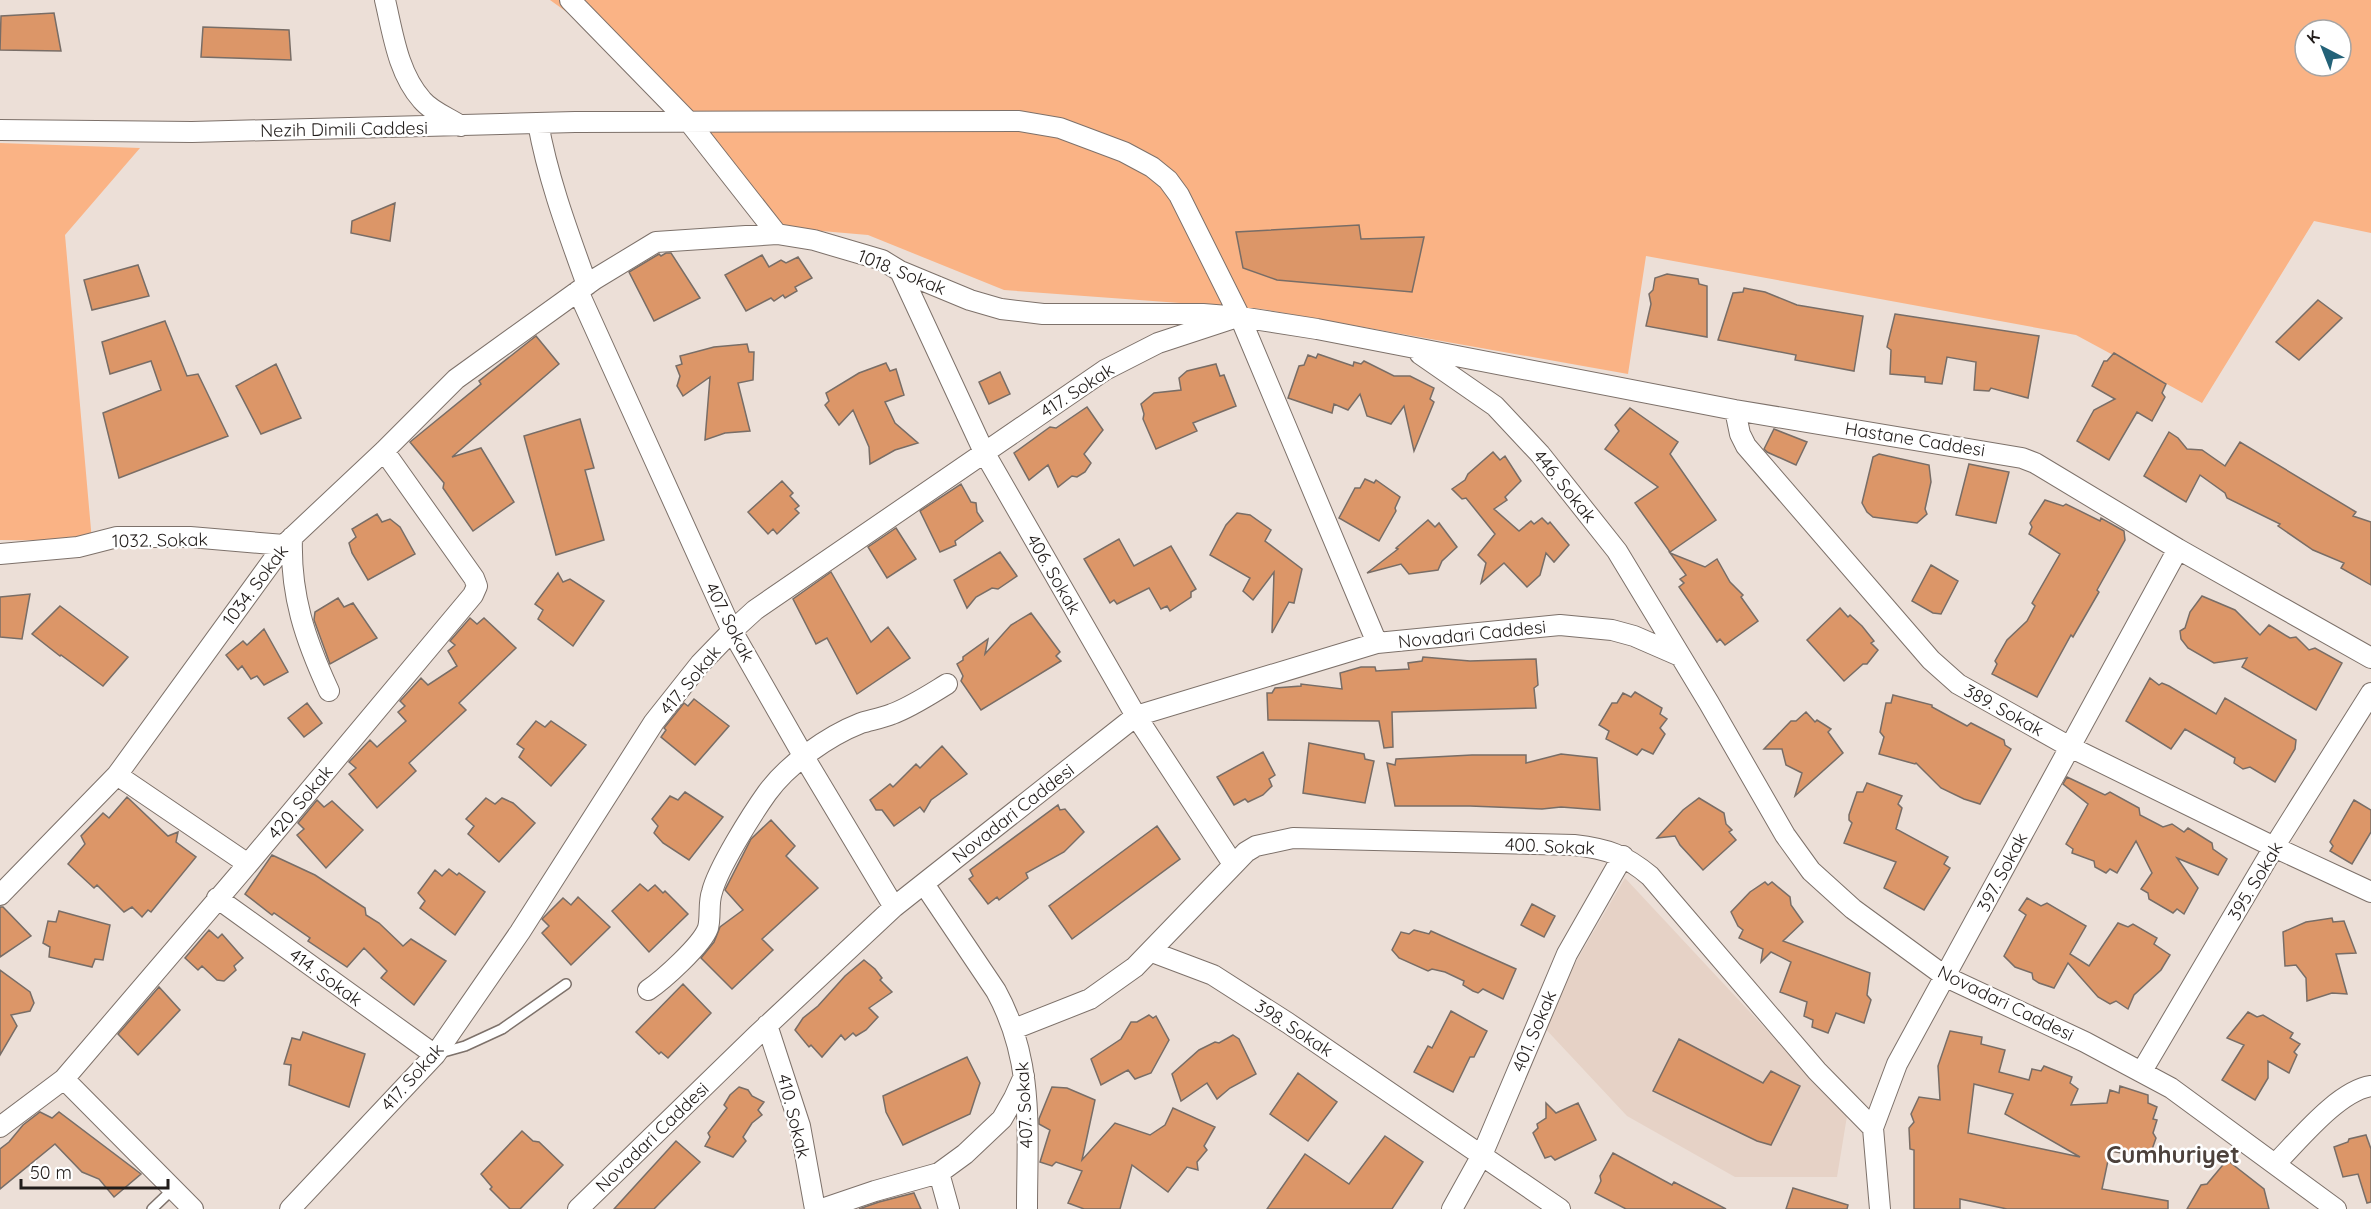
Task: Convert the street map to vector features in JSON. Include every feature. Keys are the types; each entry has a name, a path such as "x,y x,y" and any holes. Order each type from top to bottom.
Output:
{"street":[{"path":"385,0 396,48 407,80 423,102 461,126"},
{"path":"570,0 689,122 777,234"},
{"name":"Nezih Dimili Caddesi","path":"0,130 192,132 538,123 1019,121 1060,128 1124,152 1152,167 1168,180 1179,195 1240,317 1377,643"},
{"name":"407. Sokak","path":"538,123 542,146 582,288 732,631 894,907"},
{"name":"1018. Sokak","path":"582,288 656,242 777,234 814,240 882,260 900,271 970,300 1001,309 1042,314 1203,314 1240,317 1317,329 1413,350"},
{"name":"406. Sokak","path":"900,271 984,452 1136,716 1233,864"},
{"name":"1034. Sokak","path":"0,895 117,775 288,541 384,451 456,379 582,288"},
{"name":"417. Sokak","path":"290,1209 435,1055 520,932 654,722 700,664 754,610 1105,370 1158,343 1240,317"},
{"name":"Hastane Caddesi","path":"1413,350 1735,410 2022,458 2035,463 2178,549 2371,657"},
{"name":"446. Sokak","path":"1413,350 1495,406 1540,454 1617,551 1680,656"},
{"name":"389. Sokak","path":"1735,410 1740,434 1746,446 1931,660 1958,684 2070,747 2274,848 2371,892"},
{"name":"420. Sokak","path":"0,1127 64,1079 473,595 477,586 462,559 384,451"},
{"name":"1032. Sokak","path":"0,554 78,547 117,537 288,541"},
{"path":"288,541 292,578 304,633 329,691"},
{"name":"397. Sokak","path":"1880,1209 1873,1128 1897,1065 2178,549"},
{"name":"Novadari Caddesi","path":"578,1209 767,1025 894,907 1136,716 1377,643 1560,625 1612,630 1634,636 1680,656 1785,835 1811,871 1852,909 1946,977 2142,1071 2171,1088 2336,1209"},
{"path":"648,990 670,973 708,928 711,892 768,792 804,757 829,739 860,723 907,707 947,684"},
{"name":"395. Sokak","path":"2142,1071 2274,848 2371,693"},
{"path":"117,775 248,864"},
{"name":"400. Sokak","path":"1152,952 1233,864 1256,846 1293,838 1574,845 1612,851 1623,856 1650,876 1817,1071 1873,1128"},
{"name":"401. Sokak","path":"1452,1209 1482,1155 1567,954 1623,856"},
{"name":"407. Sokak","path":"924,884 990,982 1014,1029 1025,1073 1027,1209"},
{"name":"414. Sokak","path":"217,898 435,1055"},
{"path":"1014,1029 1090,999 1152,952"},
{"name":"398. Sokak","path":"1152,952 1213,975 1288,1023 1560,1209"},
{"name":"410. Sokak","path":"767,1025 800,1126 815,1209"},
{"path":"822,1209 939,1173 974,1146 1002,1119 1025,1073"},
{"path":"64,1079 193,1209"},
{"path":"2275,1164 2338,1101 2359,1088 2371,1086"},
{"path":"939,1173 949,1209"}],"lane":[{"path":"435,1055 465,1046 502,1029 566,984"},
{"path":"152,1209 173,1189"}],"shaded area":[{"path":"550,0 2371,0 2371,233 2314,221 2202,403 2076,335 1646,256 1628,374 1262,309 1004,290 868,235 775,227 709,146 575,18"},
{"path":"0,143 140,148 65,235 92,541 0,540"},
{"path":"1625,878 1847,1116 1837,1177 1735,1177 1627,1116 1540,1023"}],"building":[{"path":"54,13 61,51 0,50 1,16"},
{"path":"203,27 289,30 291,60 201,57"},
{"path":"395,203 390,241 351,233 352,221"},
{"path":"1359,225 1361,239 1424,237 1412,292 1277,280 1243,268 1236,232"},
{"path":"671,253 700,298 654,321 629,272 659,254 661,256"},
{"path":"762,255 769,267 781,260 786,263 798,257 812,278 795,287 797,291 785,298 783,295 774,301 771,298 746,311 725,275"},
{"path":"138,265 149,296 92,310 84,280"},
{"path":"1667,274 1698,279 1699,284 1707,286 1707,337 1646,326 1651,304 1649,294 1653,290 1655,278"},
{"path":"1744,288 1765,292 1797,305 1863,316 1854,371 1795,360 1796,355 1718,340 1733,293 1743,292"},
{"path":"2318,300 2342,318 2299,360 2276,342"},
{"path":"1895,314 2039,336 2028,398 1991,388 1989,391 1974,390 1976,362 1947,357 1942,384 1925,382 1925,377 1890,374 1891,350 1887,347"},
{"path":"165,321 187,376 198,374 228,436 119,478 103,413 161,390 151,361 110,374 102,342"},
{"path":"536,336 559,364 452,457 481,448 514,502 473,531 443,488 444,483 410,442 481,384 479,381"},
{"path":"747,344 749,352 754,352 753,380 738,383 750,431 725,433 705,440 710,377 683,396 677,386 680,376 676,366 682,364 680,356 714,347"},
{"path":"2114,353 2166,384 2162,393 2165,397 2152,421 2137,412 2109,460 2077,441 2094,410 2115,399 2092,386 2104,361 2107,361"},
{"path":"1318,354 1353,366 1354,362 1361,364 1364,361 1394,376 1410,376 1434,388 1430,399 1434,402 1414,451 1404,406 1391,424 1367,416 1360,394 1348,410 1334,404 1332,413 1288,398 1299,366 1304,365 1308,355 1316,358"},
{"path":"886,363 890,371 896,369 904,395 885,402 895,423 918,443 895,450 870,464 869,447 853,410 839,425 825,405 829,401 826,393 859,373"},
{"path":"276,364 301,418 261,434 236,386"},
{"path":"1216,364 1220,376 1224,375 1236,406 1193,423 1197,431 1156,449 1143,419 1141,404 1154,393 1181,390 1179,378 1187,371"},
{"path":"1000,372 1010,394 989,404 979,382"},
{"path":"1087,407 1103,430 1084,454 1091,463 1085,472 1077,477 1072,476 1058,487 1048,465 1029,480 1014,453 1050,427 1056,428"},
{"path":"1630,408 1678,442 1670,454 1716,520 1670,552 1635,503 1658,487 1605,449 1619,431 1615,425"},
{"path":"580,419 594,468 585,470 604,540 556,555 524,436"},
{"path":"1774,429 1807,442 1796,465 1764,449"},
{"path":"2169,432 2178,438 2187,449 2202,450 2225,466 2240,442 2356,512 2353,516 2371,522 2371,585 2341,568 2344,563 2313,550 2278,526 2280,524 2227,498 2225,493 2200,475 2186,502 2144,476"},
{"path":"1493,452 1500,460 1505,456 1521,481 1505,497 1507,500 1494,509 1519,531 1531,521 1534,524 1542,518 1548,524 1550,522 1569,545 1554,562 1546,553 1540,575 1527,587 1504,563 1481,583 1486,563 1478,555 1495,534 1466,498 1462,499 1452,489 1465,480 1468,474"},
{"path":"1879,454 1929,465 1931,482 1925,509 1927,514 1917,523 1873,517 1862,503 1873,457"},
{"path":"1969,464 2009,472 1996,523 1956,515"},
{"path":"1365,479 1374,483 1376,480 1400,497 1396,511 1379,541 1339,518 1355,488 1360,488"},
{"path":"782,481 793,493 790,496 799,506 795,509 799,513 777,534 773,529 768,534 748,512"},
{"path":"961,484 971,502 976,503 977,512 983,521 955,541 956,545 940,552 920,511"},
{"path":"2045,500 2063,506 2066,504 2100,521 2101,518 2124,531 2125,540 2097,590 2099,592 2073,637 2071,635 2037,697 1992,674 1997,664 1995,661 2007,640 2027,621 2035,606 2032,603 2060,554 2029,534 2032,527 2030,523"},
{"path":"1237,513 1250,515 1271,530 1265,541 1302,569 1294,603 1289,602 1272,633 1274,572 1253,600 1243,591 1250,578 1210,555 1226,525"},
{"path":"377,514 382,522 390,519 400,527 415,554 368,580 352,553 349,543 356,537 352,529"},
{"path":"1428,520 1435,527 1439,523 1457,547 1442,561 1438,570 1409,574 1401,564 1367,573 1398,549 1396,548"},
{"path":"896,528 916,559 887,578 868,547"},
{"path":"1119,539 1134,566 1171,546 1196,589 1191,592 1191,597 1170,611 1167,606 1161,609 1149,588 1117,604 1114,600 1110,603 1084,559"},
{"path":"1000,552 1017,576 998,589 992,588 976,597 967,608 954,580"},
{"path":"1670,553 1705,567 1717,559 1730,582 1743,595 1741,597 1758,621 1725,645 1720,639 1717,642 1679,587 1684,583 1680,579 1686,575"},
{"path":"1931,565 1958,581 1941,614 1933,613 1912,601"},
{"path":"831,572 871,642 888,627 910,658 857,694 827,638 816,644 793,599"},
{"path":"558,573 563,582 570,579 604,601 573,646 538,619 543,610 535,604"},
{"path":"30,594 22,639 0,637 0,597"},
{"path":"2202,596 2235,610 2260,635 2269,625 2290,638 2296,637 2309,650 2315,648 2342,663 2316,710 2242,667 2247,658 2214,663 2188,648 2181,639 2180,631 2185,628 2190,612"},
{"path":"338,598 344,607 353,603 377,638 330,664 314,620 315,612"},
{"path":"60,606 128,657 103,686 32,634"},
{"path":"1840,608 1848,617 1850,615 1862,626 1874,641 1871,643 1878,650 1867,664 1863,664 1844,681 1807,640"},
{"path":"1031,613 1060,652 1056,656 1061,661 981,710 961,681 963,676 957,664 988,639 985,654 1011,625"},
{"path":"470,618 477,624 484,618 516,648 459,703 466,710 409,763 416,771 377,808 349,774 356,768 349,762 370,740 377,747 406,721 398,712 405,706 400,701 421,678 428,685 457,666 448,651 455,645 450,641"},
{"path":"264,629 288,672 264,685 257,676 251,679 242,666 238,670 226,655 243,641 247,645"},
{"path":"1423,657 1470,661 1536,659 1538,685 1534,688 1536,708 1392,712 1393,747 1384,748 1379,721 1268,720 1267,693 1272,693 1275,688 1301,686 1301,684 1342,689 1340,673 1361,667 1375,667 1376,671 1409,669 1408,663 1422,661"},
{"path":"2150,678 2159,685 2162,683 2169,686 2216,714 2225,698 2296,740 2295,749 2275,782 2250,767 2243,769 2234,763 2235,758 2185,729 2171,749 2126,721"},
{"path":"1635,692 1662,708 1660,714 1667,719 1660,728 1665,734 1653,754 1642,749 1637,755 1606,739 1609,731 1599,725 1612,703 1617,703 1623,693 1631,697"},
{"path":"1893,695 1932,705 1967,726 1971,723 2004,740 2005,745 2011,749 1980,804 1941,788 1916,763 1879,754 1884,737 1880,732 1886,703 1891,703"},
{"path":"694,699 729,726 695,765 661,737 666,730 664,728 684,703 688,706"},
{"path":"307,703 322,723 304,737 288,718"},
{"path":"1806,712 1815,722 1817,720 1831,729 1828,732 1843,753 1795,796 1802,773 1786,765 1782,749 1764,749 1791,721 1796,721"},
{"path":"536,721 545,727 551,721 586,745 551,786 519,757 524,749 517,744"},
{"path":"1309,743 1364,754 1365,759 1374,761 1365,803 1303,793"},
{"path":"942,746 967,774 931,800 924,812 920,807 894,826 882,810 876,810 870,800 890,784 893,787 916,764 920,768"},
{"path":"1263,752 1275,775 1269,779 1272,786 1263,795 1248,802 1245,799 1234,805 1217,777"},
{"path":"1561,754 1597,758 1600,810 1561,807 1542,809 1395,806 1387,763 1395,765 1396,759 1526,755 1526,763"},
{"path":"2067,777 2105,795 2110,792 2139,808 2140,815 2163,827 2172,824 2184,832 2188,828 2212,843 2213,849 2227,859 2218,875 2177,858 2198,888 2184,914 2177,909 2173,913 2149,899 2148,893 2141,889 2152,873 2136,841 2117,873 2110,869 2106,873 2095,867 2094,861 2072,853 2073,849 2066,844 2088,804 2063,784"},
{"path":"1867,783 1902,796 1898,804 1902,808 1896,829 1948,857 1944,864 1950,868 1924,910 1884,888 1896,862 1844,843 1852,823 1849,815 1857,792 1863,792"},
{"path":"685,792 723,817 689,860 663,843 654,833 658,826 652,819 670,796 678,800"},
{"path":"127,797 168,836 178,832 176,842 196,857 151,912 148,910 142,917 132,907 124,912 97,885 94,888 68,864 85,844 81,836 103,813 109,818"},
{"path":"486,798 495,804 502,798 513,803 535,823 499,862 468,834 474,826 466,819"},
{"path":"1699,798 1724,813 1726,824 1732,830 1729,832 1736,840 1703,870 1680,845 1675,836 1657,838 1683,810"},
{"path":"317,800 324,807 332,801 363,830 326,868 297,835 304,829 298,823"},
{"path":"2354,800 2371,810 2371,832 2352,864 2330,851 2333,846 2330,842"},
{"path":"1058,805 1060,810 1065,809 1084,832 1064,852 1026,873 1028,878 999,900 997,897 988,904 969,879 973,876 970,870"},
{"path":"771,820 795,846 786,856 818,888 762,939 773,950 732,989 701,958 714,942 720,927 743,910 725,890 751,839"},
{"path":"1157,826 1180,859 1072,939 1049,906"},
{"path":"272,855 315,875 365,908 366,915 379,923 403,946 411,939 446,961 414,1005 381,978 387,971 364,948 347,967 308,941 310,938 274,913 272,915 245,894"},
{"path":"449,869 457,875 459,873 485,892 455,935 420,908 425,901 418,893 435,870 442,876"},
{"path":"1765,882 1768,885 1772,882 1790,897 1791,905 1803,922 1783,941 1870,973 1867,995 1871,1000 1864,1023 1836,1013 1828,1033 1812,1027 1813,1020 1804,1016 1807,1002 1780,992 1791,962 1771,952 1761,962 1763,949 1739,938 1743,930 1738,926 1731,912 1750,892"},
{"path":"640,884 648,891 655,885 663,893 665,891 688,914 649,952 612,911"},
{"path":"578,897 610,927 571,965 542,933 549,926 542,919 563,898 571,905"},
{"path":"2027,898 2041,906 2047,903 2086,926 2070,954 2089,966 2118,923 2128,927 2133,924 2157,938 2154,944 2170,955 2161,970 2134,995 2128,1009 2116,1001 2110,1004 2098,997 2068,963 2054,988 2039,983 2033,979 2032,973 2015,967 2004,956 2026,915 2019,910"},
{"path":"1532,904 1555,916 1544,937 1521,925"},
{"path":"0,907 3,907 31,936 0,957"},
{"path":"59,911 110,925 103,960 95,959 92,967 49,957 50,947 43,943 48,921 56,922"},
{"path":"2332,918 2333,922 2344,921 2356,953 2336,954 2347,994 2332,993 2307,1001 2306,978 2296,965 2285,966 2283,932 2306,922"},
{"path":"209,930 218,938 222,934 243,958 234,966 236,970 224,981 217,980 202,966 198,970 185,958"},
{"path":"1414,930 1429,934 1431,931 1516,969 1503,999 1483,989 1478,993 1473,991 1463,985 1464,981 1445,972 1432,969 1428,971 1399,958 1392,950 1401,932 1409,934"},
{"path":"864,960 875,969 882,978 880,980 892,992 869,1008 878,1017 866,1030 856,1036 853,1033 845,1040 841,1035 822,1057 811,1045 809,1047 795,1030 803,1018"},
{"path":"0,970 30,992 34,1003 30,1011 11,1015 17,1026 0,1055"},
{"path":"683,984 711,1013 668,1058 661,1052 659,1054 636,1032"},
{"path":"159,987 180,1010 138,1055 118,1034"},
{"path":"1451,1011 1487,1031 1474,1057 1470,1057 1453,1092 1414,1072 1428,1046 1432,1048"},
{"path":"2248,1012 2257,1017 2263,1015 2293,1033 2290,1038 2300,1044 2294,1052 2297,1055 2289,1073 2268,1061 2268,1078 2255,1100 2222,1080 2244,1045 2227,1038"},
{"path":"1149,1015 1153,1018 1156,1016 1169,1040 1151,1073 1135,1079 1128,1070 1101,1085 1091,1059 1121,1039 1131,1022 1137,1022"},
{"path":"1950,1031 1982,1037 1981,1044 2005,1050 1999,1072 2029,1080 2032,1069 2041,1071 2044,1066 2072,1077 2070,1083 2078,1089 2071,1105 2107,1103 2110,1090 2119,1093 2120,1086 2148,1095 2148,1103 2157,1107 2153,1119 2157,1120 2153,1133 2156,1138 2149,1158 2110,1151 2102,1189 2168,1201 2168,1209 2007,1209 1960,1199 1960,1209 1914,1209 1914,1150 1910,1149 1909,1128 1914,1122 1911,1114 1919,1097 1940,1100 1938,1066","holes":["1974,1084 2013,1094 2005,1114 2080,1157 1968,1133"]},
{"path":"303,1032 365,1054 349,1107 289,1085 291,1065 284,1064 292,1038 300,1040"},
{"path":"1233,1035 1239,1039 1256,1074 1230,1088 1217,1099 1207,1083 1181,1101 1172,1074 1199,1050"},
{"path":"1679,1039 1763,1083 1771,1071 1800,1086 1771,1145 1757,1141 1653,1091"},
{"path":"967,1057 980,1083 970,1114 903,1145 886,1112 883,1096"},
{"path":"1298,1073 1337,1102 1308,1141 1270,1114"},
{"path":"739,1087 748,1090 752,1096 764,1102 758,1110 762,1115 752,1123 743,1137 746,1141 733,1157 705,1146 710,1137 708,1133 727,1108 724,1105"},
{"path":"1052,1087 1067,1088 1095,1100 1082,1160 1115,1123 1150,1135 1165,1125 1173,1108 1215,1127 1204,1146 1207,1150 1197,1162 1198,1170 1187,1167 1168,1192 1132,1165 1120,1209 1084,1209 1068,1203 1082,1171 1056,1162 1052,1166 1040,1162 1050,1130 1039,1124 1039,1119"},
{"path":"1546,1103 1556,1113 1578,1103 1596,1140 1555,1160 1551,1156 1545,1158 1533,1133 1538,1128 1537,1124 1546,1118"},
{"path":"40,1112 52,1118 59,1112 141,1174 114,1197 99,1179 82,1172 55,1144 0,1189 0,1149 23,1125"},
{"path":"522,1131 533,1141 539,1142 563,1165 520,1209 510,1209 490,1189 492,1187 481,1174"},
{"path":"2366,1135 2371,1149 2371,1202 2367,1203 2358,1174 2343,1177 2334,1147 2348,1142 2349,1139"},
{"path":"1385,1136 1423,1162 1392,1209 1267,1209 1305,1154 1349,1184"},
{"path":"676,1141 700,1162 654,1209 614,1209"},
{"path":"1613,1153 1672,1185 1674,1182 1726,1209 1626,1209 1595,1193 1601,1181 1600,1176"},
{"path":"2227,1160 2264,1189 2269,1209 2187,1209 2201,1185 2207,1184"},
{"path":"1793,1188 1848,1205 1847,1209 1786,1209"},
{"path":"914,1193 921,1209 859,1209 879,1202"}],"district":[{"name":"Cumhuriyet","path":"2173,1154"}]}
